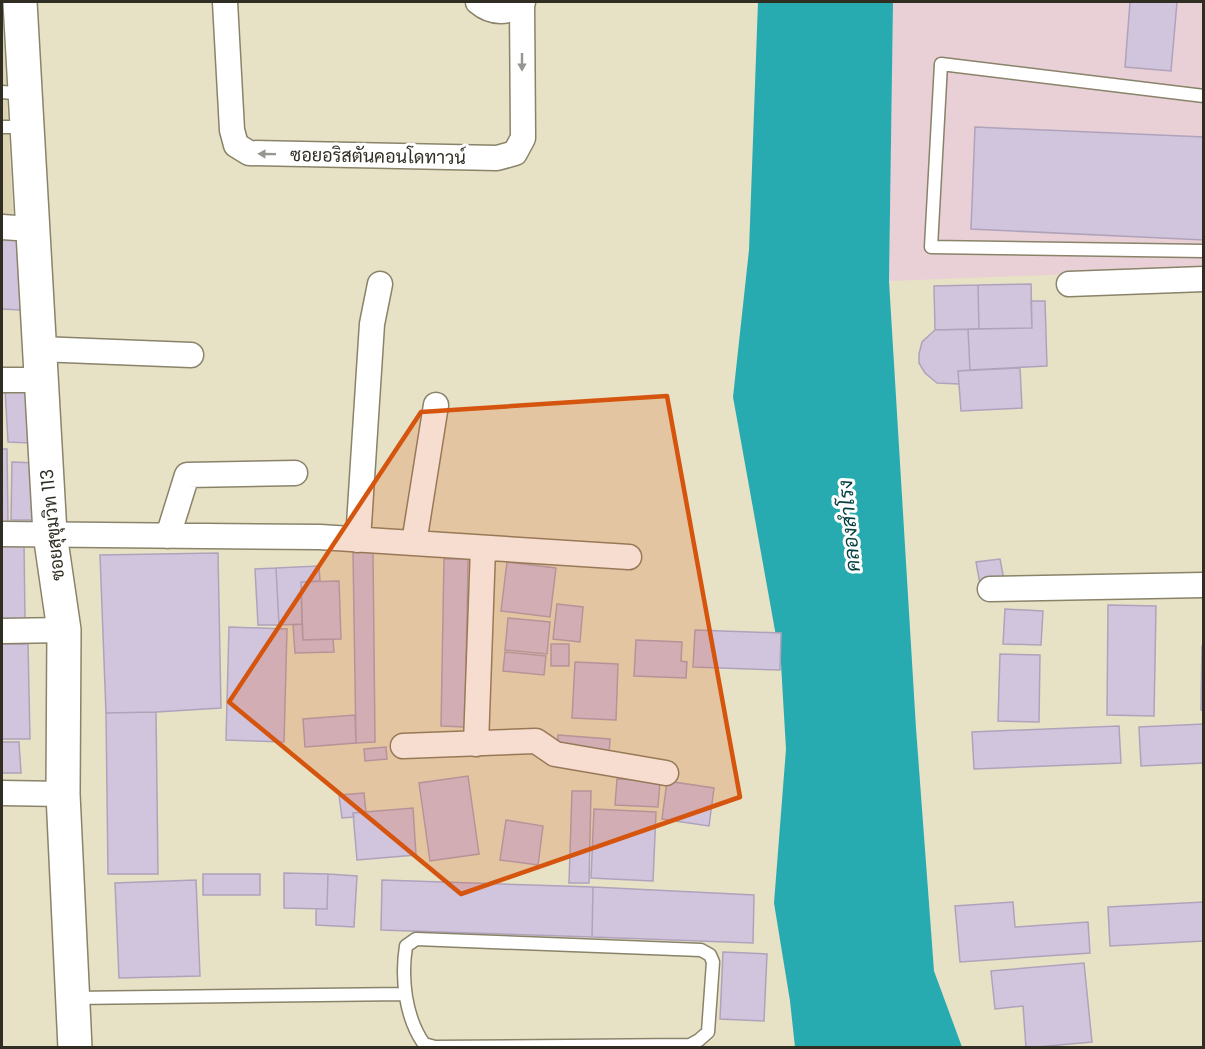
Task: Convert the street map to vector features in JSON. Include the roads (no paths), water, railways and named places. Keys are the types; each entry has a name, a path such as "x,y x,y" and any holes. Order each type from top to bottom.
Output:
{"main road":[{"name":"ซอยสุขุมวิท 113","path":"20,2 13,93 16,228 39,365 50,534 64,630 63,794 75,1047"}],"street":[{"name":"ซอยอริสตันคอนโดทาวน์","path":"225,2 232,130 236,145 249,153 496,158 515,153 523,138 523,2"},
{"name":"ซอยอริสตันคอนโดทาวน์","path":"477,2 494,11 504,11 514,9 523,2"},
{"path":"1069,284 1203,279"},
{"path":"358,540 372,324 380,284"},
{"path":"2,380 39,365 191,355"},
{"path":"414,543 436,405"},
{"path":"168,536 187,474 295,473"},
{"path":"2,534 320,537 629,557"},
{"path":"476,744 483,548"},
{"path":"990,589 1203,585"},
{"path":"2,631 64,630"},
{"path":"403,746 536,741 555,754 666,773"},
{"path":"2,793 63,794"}],"lane":[{"path":"1203,96 941,64 931,247 1203,250"},
{"path":"416,939 701,950 710,955 713,962 708,1032 699,1041 690,1045 435,1047 424,1044 417,1034 405,994 406,946 416,939"},
{"path":"72,998 405,994"}],"water":[{"name":"คลองสำโรง","path":"758,2 893,2 889,281 916,728 934,971 962,1047 795,1047 774,903 786,749 781,664 733,397 749,250"}]}
